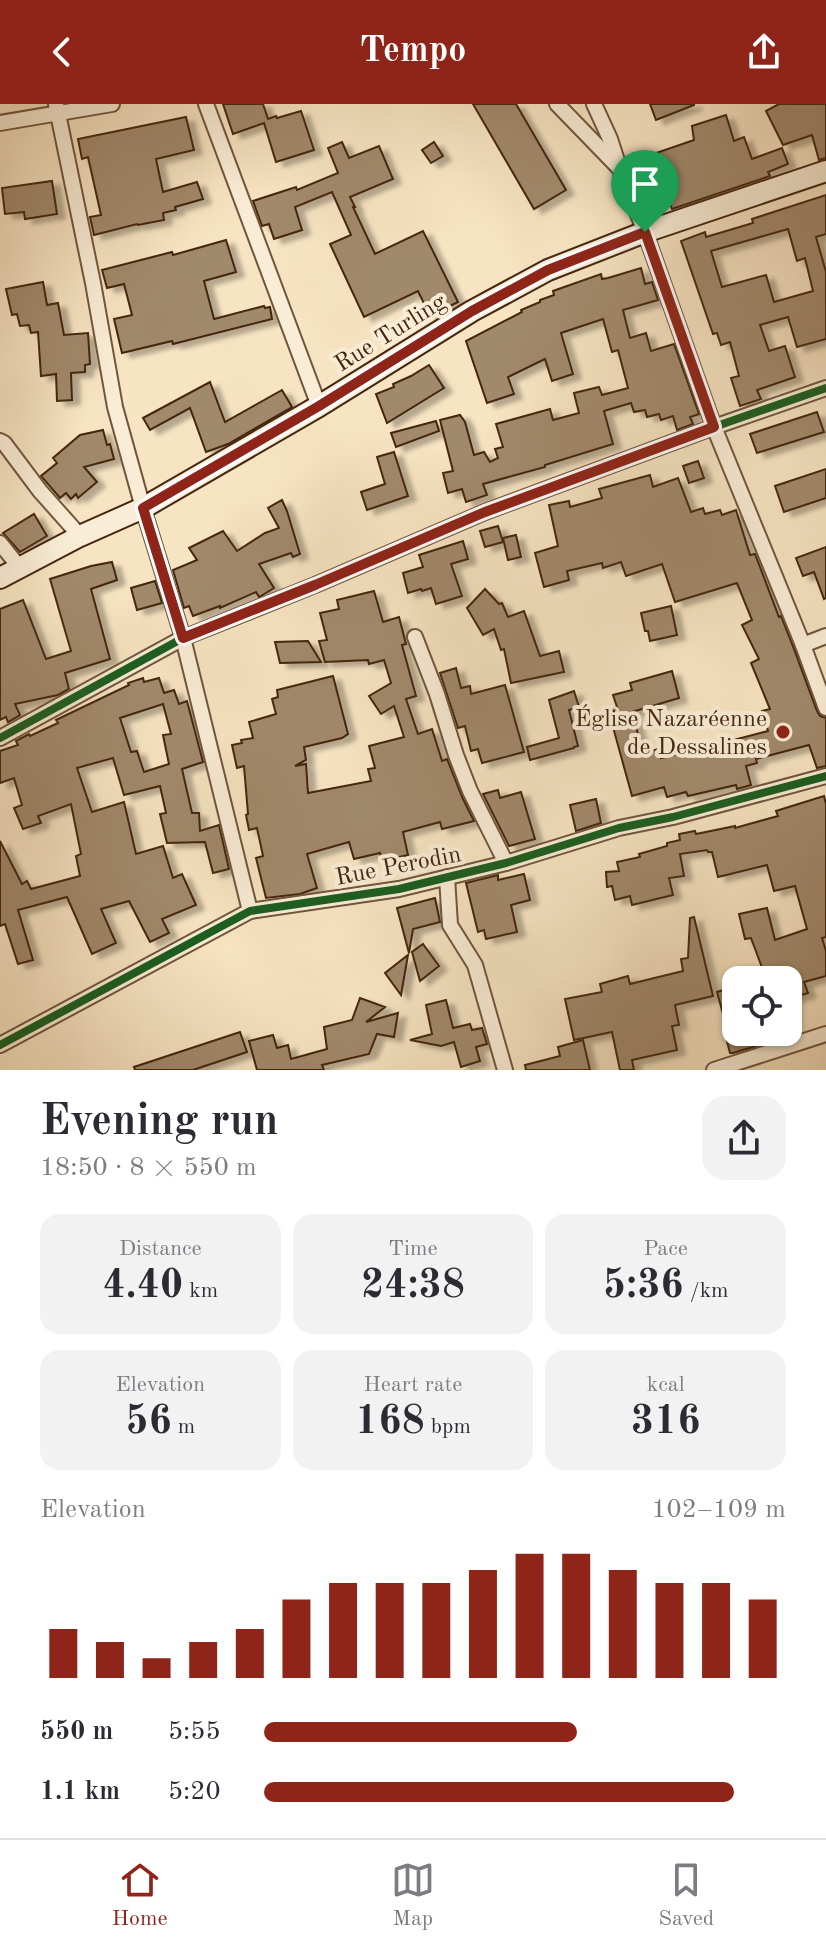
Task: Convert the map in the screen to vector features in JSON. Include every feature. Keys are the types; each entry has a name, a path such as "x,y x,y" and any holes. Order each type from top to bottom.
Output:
{"main road":[{"name":"Rue Turling","path":"0,578 80,536 143,508 319,406 472,311 548,270 645,232 826,171"}],"street":[{"path":"0,123 56,109 112,104"},
{"path":"206,104 319,406"},
{"path":"557,104 620,170"},
{"path":"594,104 645,232 714,427 826,708"},
{"path":"56,109 93,283 115,407 183,638 250,911"},
{"path":"0,738 183,638 485,512 826,388"},
{"path":"0,441 80,536"},
{"path":"0,543 20,568"},
{"path":"803,645 826,636"},
{"path":"415,637 470,791 506,863"},
{"name":"Rue Perodin","path":"0,1045 250,911 399,889 506,863 619,828 673,817 826,776"},
{"path":"447,877 450,925 475,965 505,1070"},
{"path":"714,1070 826,1034"}],"building":[{"path":"223,104 263,104 268,119 301,111 314,150 276,162 264,123 233,134"},
{"path":"473,104 516,104 566,190 534,209"},
{"path":"650,104 694,104 694,105 656,120"},
{"path":"779,104 826,104 826,158 819,160 812,135 783,145 766,111"},
{"path":"726,115 734,141 744,137 752,159 782,148 788,164 768,172 770,176 672,209 653,154 694,140 692,126"},
{"path":"186,117 194,150 156,159 163,192 197,182 203,199 163,213 164,220 94,235 90,217 101,215 88,157 82,159 78,139"},
{"path":"342,142 349,158 379,146 393,179 350,197 375,254 423,231 458,302 430,316 418,291 364,317 330,244 351,235 332,192 295,207 302,230 274,239 269,224 262,226 253,201 296,187 297,190 338,173 328,148"},
{"path":"434,142 443,156 431,163 422,150"},
{"path":"52,181 57,214 25,219 24,212 5,214 2,188"},
{"path":"826,195 826,234 816,237 826,272 826,339 797,347 788,317 760,325 769,351 785,346 795,377 757,390 761,399 740,406 731,378 739,376 730,342 721,345 717,333 713,334 681,241 705,232 706,237 753,223 752,219","holes":["788,229 797,261 805,258 813,291 774,302 766,275 722,287 711,251"]},
{"path":"226,240 236,272 204,281 214,319 264,306 270,307 272,319 173,344 172,341 122,353 114,319 132,315 124,284 107,288 102,270"},
{"path":"641,268 645,284 652,282 658,300 623,310 630,338 646,333 651,351 674,344 699,414 690,417 693,424 677,430 673,416 661,420 659,414 647,417 645,410 634,412 631,403 604,411 613,444 483,484 487,495 466,502 462,489 448,493 443,473 453,471 440,420 460,415 465,422 474,455 484,452 490,462 498,458 495,449 503,447 496,424 550,409 553,420 579,413 574,393 599,387 602,395 628,388 618,350 612,352 603,319 561,333 573,374 552,381 545,359 508,377 514,394 487,403 466,341 554,295 553,291 601,274 602,279"},
{"path":"43,282 47,305 58,303 64,335 88,333 90,364 85,365 85,372 71,373 72,400 57,401 56,374 41,376 38,332 31,333 29,325 20,326 17,314 12,315 6,289"},
{"path":"429,365 444,388 387,423 376,394 394,387 393,384"},
{"path":"210,382 225,422 282,390 292,407 228,444 206,452 190,408 150,430 143,418"},
{"path":"817,412 824,432 757,453 750,434"},
{"path":"436,421 439,431 396,447 391,433"},
{"path":"103,430 114,459 84,467 97,482 78,498 76,494 71,499 66,493 60,498 41,476 57,463 53,458 80,435"},
{"path":"394,452 408,496 367,510 361,492 385,484 377,457"},
{"path":"698,461 704,478 689,483 683,466"},
{"path":"826,469 826,498 784,512 775,486"},
{"path":"650,475 653,487 678,478 691,512 703,508 705,514 720,510 722,515 736,510 750,555 755,554 817,711 826,718 826,766 817,768 809,745 756,759 757,763 746,766 751,785 667,797 664,787 632,796 608,709 617,707 613,695 632,690 630,683 672,671 679,698 632,712 643,753 659,749 661,758 731,743 768,731 762,711 770,709 751,663 759,659 742,625 752,620 737,583 675,602 662,564 626,576 621,562 603,568 602,563 567,571 569,580 544,587 535,553 558,546 549,505 569,501 570,507 602,498 599,489"},
{"path":"282,500 300,554 293,557 291,553 259,564 274,588 259,597 256,592 193,616 189,606 184,608 173,570 197,560 189,548 223,531 237,551 279,528 268,508"},
{"path":"34,514 47,536 20,552 3,533"},
{"path":"498,526 503,542 485,547 480,531"},
{"path":"516,535 521,557 508,560 503,538"},
{"path":"463,541 468,559 451,564 462,596 436,604 431,588 408,593 403,573 423,567 419,555"},
{"path":"826,547 824,599 814,572 803,576 796,558"},
{"path":"112,562 117,580 91,589 110,659 65,673 69,689 58,695 15,704 20,715 8,722 6,717 0,720 0,609 23,600 46,659 71,651 50,579"},
{"path":"155,581 162,603 137,610 131,588"},
{"path":"485,589 499,604 502,603 508,617 524,611 540,656 559,651 564,672 511,683 504,649 501,650 494,629 483,635 467,608"},
{"path":"374,591 383,622 399,617 406,644 402,645 416,696 406,699 418,734 432,729 442,761 447,759 474,821 442,829 440,822 403,832 408,855 382,861 380,853 354,859 349,842 307,854 317,888 300,894 266,898 256,858 263,856 257,828 249,830 246,815 244,766 237,768 232,745 253,738 249,722 276,714 272,699 278,697 277,690 333,676 348,734 304,747 306,760 295,766 306,764 308,793 371,781 368,769 375,768 369,746 404,737 394,706 381,714 369,696 391,683 384,660 369,664 368,660 325,662 319,641 327,640 320,613 339,609 337,600"},
{"path":"671,606 677,635 650,641 641,613"},
{"path":"308,641 321,662 280,663 275,642"},
{"path":"456,668 461,688 470,686 471,694 505,685 524,752 482,763 478,749 471,751 465,726 458,728 440,673"},
{"path":"143,678 144,682 159,678 164,693 174,690 179,704 187,701 203,762 182,769 192,813 199,813 200,831 219,825 229,869 213,873 205,842 167,843 160,814 166,813 160,786 124,795 113,758 77,768 92,812 124,802 136,854 163,846 173,878 182,874 196,905 162,919 169,933 150,942 129,901 101,909 116,943 92,954 67,897 18,910 33,960 18,964 5,924 0,926 0,841 22,884 27,881 31,889 80,876 76,856 81,854 71,804 38,816 41,823 23,829 14,808 22,805 14,778 0,783 0,751 18,745 16,741 58,723 56,720","holes":["163,704 171,734 163,735 169,764 144,772 137,751 131,752 120,718"]},
{"path":"574,691 579,707 569,710 578,746 530,760 527,747 559,738 549,700"},
{"path":"498,790 500,798 521,792 535,839 509,846 483,794"},
{"path":"824,796 826,804 826,937 822,938 826,951 826,976 804,982 808,993 802,995 802,966 761,966 751,938 745,939 739,914 767,908 775,940 807,929 795,886 774,891 767,865 718,877 712,852 707,850 680,854 684,876 669,878 673,895 632,905 630,896 615,900 612,886 607,887 606,872 619,871 617,862 667,846 667,843 680,840 679,834 735,828 778,816 776,811"},
{"path":"596,799 601,823 576,831 570,805"},
{"path":"524,874 530,900 511,905 517,932 486,939 484,930 478,932 466,883 498,875 498,880"},
{"path":"435,898 440,922 413,929 409,953 397,908"},
{"path":"694,917 713,996 675,1005 679,1025 672,1026 677,1050 632,1060 634,1070 620,1070 612,1032 574,1040 565,999 602,992 600,984 628,976 630,984 683,971 681,959 688,958 690,918"},
{"path":"423,944 439,966 420,981 412,952"},
{"path":"408,955 401,995 385,973"},
{"path":"722,990 722,1010 717,992"},
{"path":"360,998 385,1007 366,1022 398,1013 394,1037 377,1034 369,1054 322,1065 324,1070 257,1070 249,1041 273,1035 277,1048 288,1045 291,1059 327,1049 324,1027 352,1020"},
{"path":"446,1000 453,1028 470,1024 472,1030 482,1028 487,1044 476,1047 480,1061 461,1067 454,1042 441,1046 410,1040 432,1034 426,1005"},
{"path":"240,1032 247,1052 193,1070 135,1070 134,1067"},
{"path":"583,1040 590,1070 526,1070 525,1065 560,1056 558,1047"},
{"path":"728,1046 756,1046 733,1053 730,1053"}],"cycle path":[{"path":"0,738 183,638 485,512 826,388"},
{"path":"0,1045 250,911 399,889 506,863 619,828 673,817 826,776"}],"place":[{"name":"Église Nazaréenne de Dessalines","path":"783,732"}],"route":[{"path":"645,232 714,427 485,512 183,638 143,508 319,406 472,311 548,270 645,232"}]}
